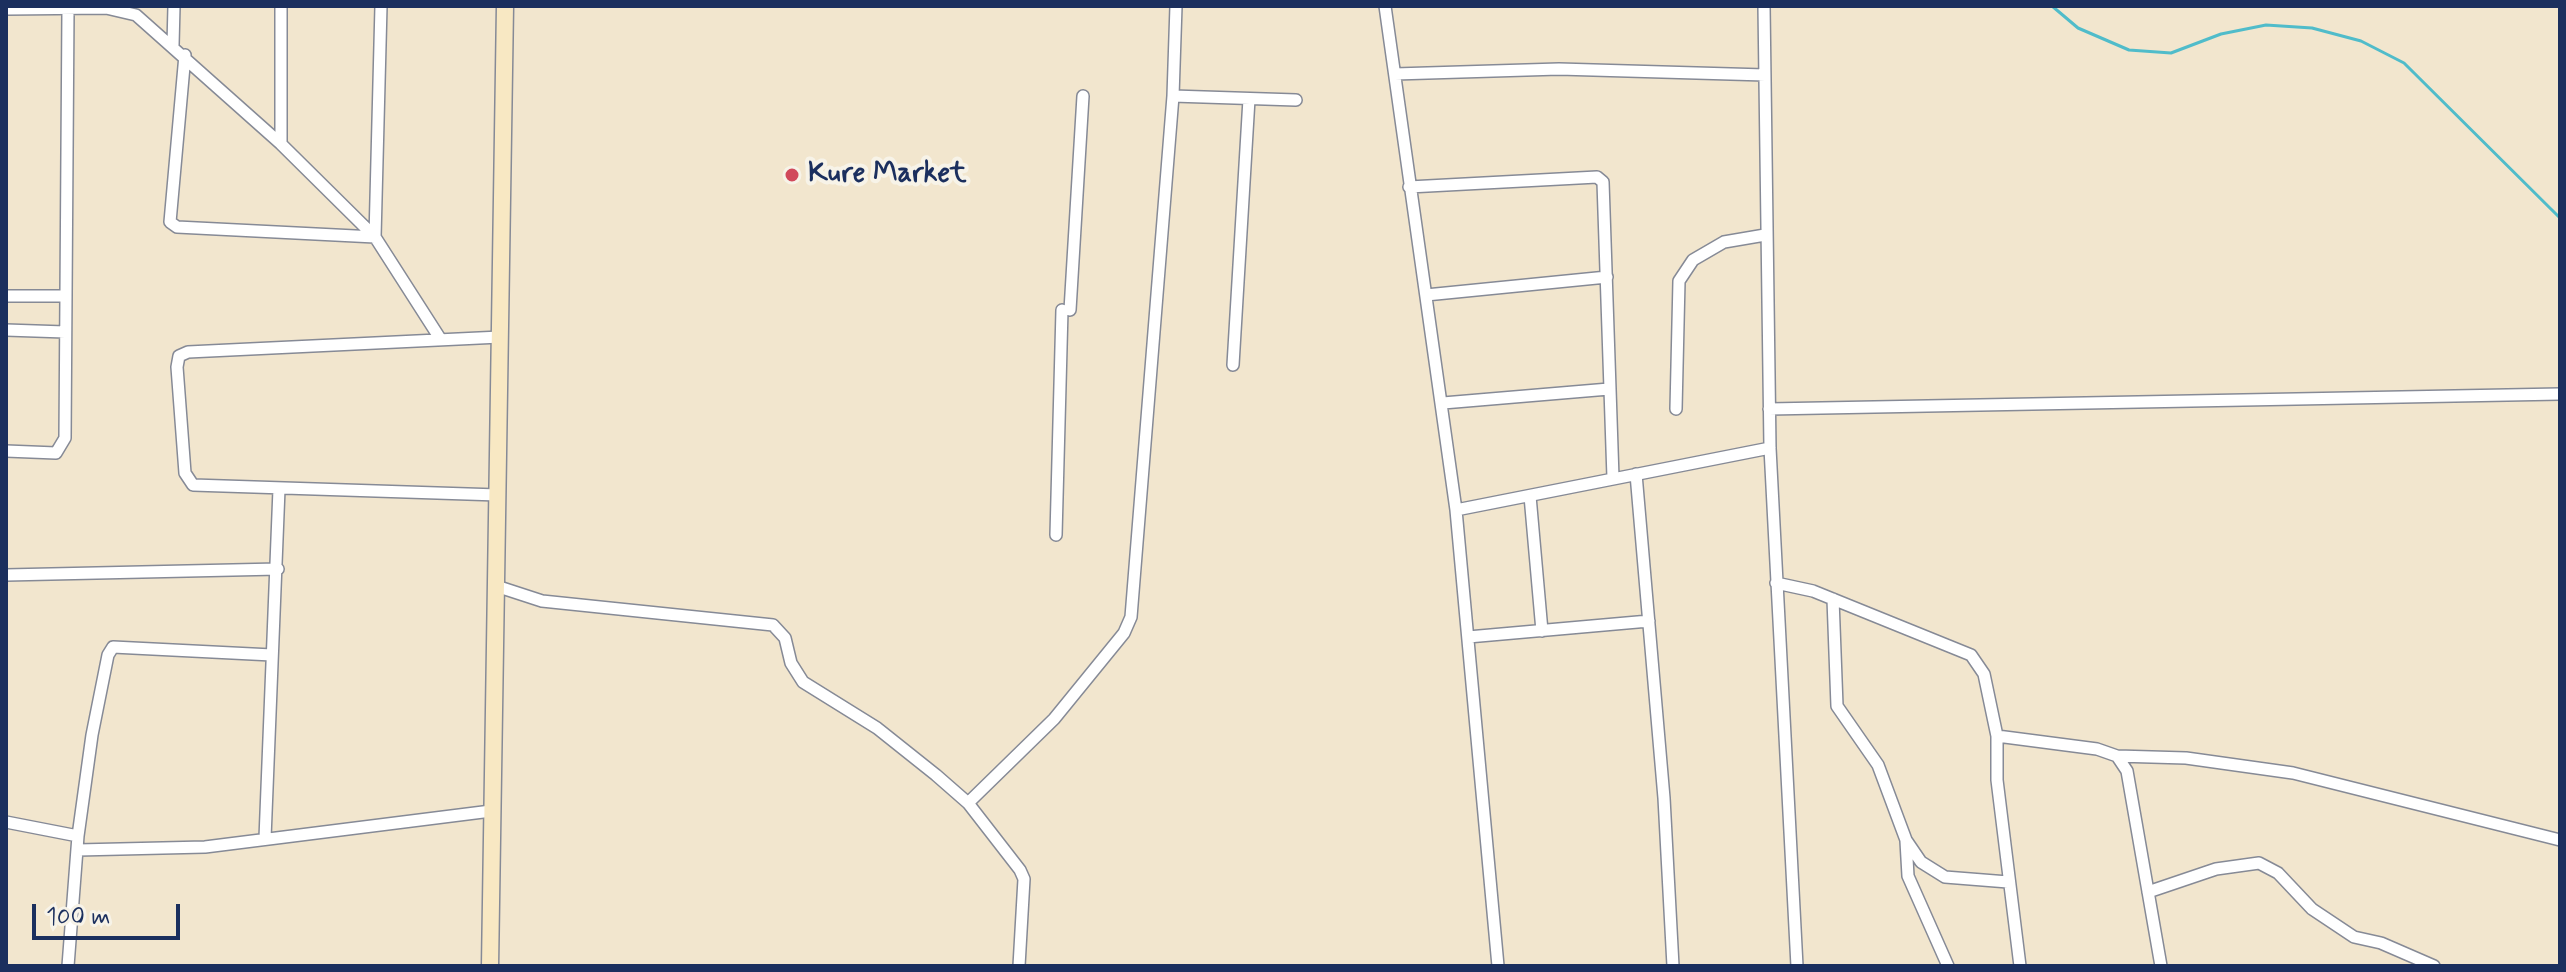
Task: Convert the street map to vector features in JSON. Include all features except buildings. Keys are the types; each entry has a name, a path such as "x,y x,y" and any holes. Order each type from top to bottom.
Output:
{"street":[{"path":"173,45 174,6"},
{"path":"281,6 281,144"},
{"path":"375,237 381,6"},
{"path":"490,966 505,6"},
{"path":"968,803 1054,719 1124,633 1131,617 1173,96 1176,6"},
{"path":"1385,6 1456,510 1498,966"},
{"path":"1764,6 1770,448 1797,966"},
{"path":"6,9 120,9 136,15 185,55 281,144 375,237 441,340"},
{"path":"6,451 56,453 62,448 65,438 68,9"},
{"path":"185,55 170,222 177,227 375,237"},
{"path":"1395,74 1559,69 1765,75"},
{"path":"1056,535 1066,310 1083,96"},
{"path":"1173,96 1296,100"},
{"path":"1233,365 1249,99"},
{"path":"1409,187 1597,177 1604,185 1613,478"},
{"path":"1676,409 1679,281 1693,260 1724,242 1765,235"},
{"path":"1426,295 1607,277"},
{"path":"6,296 65,296"},
{"path":"6,330 65,332"},
{"path":"498,495 198,487 189,482 179,397 179,356 188,352 500,337"},
{"path":"1443,403 1609,389"},
{"path":"1769,409 2560,394"},
{"path":"1456,510 1770,448"},
{"path":"1636,474 1664,798 1673,966"},
{"path":"265,838 279,489"},
{"path":"1530,496 1542,631"},
{"path":"6,575 278,569"},
{"path":"1776,583 1833,599 1971,655 1984,674 1997,736 1997,780 2020,966"},
{"path":"496,586 542,601 767,621 785,638 791,663 803,682 877,728 968,803 1024,879 1019,966"},
{"path":"1833,599 1837,706 1878,765 1906,840 1921,862 1945,877 2008,882"},
{"path":"1468,637 1649,621"},
{"path":"68,966 78,836 92,735 108,655 113,647 272,655"},
{"path":"1997,736 2097,749 2117,756 2186,758 2293,773 2560,840"},
{"path":"2117,756 2127,771 2161,966"},
{"path":"78,850 186,848 491,811"},
{"path":"6,822 78,836"},
{"path":"1906,840 1908,876 1948,966"},
{"path":"2148,892 2216,869 2255,862 2278,873 2312,909 2354,937 2381,943 2418,962 2434,966"}],"waterway":[{"path":"2052,6 2078,28 2129,50 2171,53 2221,34 2266,25 2312,28 2361,41 2404,63 2560,218"}],"place":[{"name":"Kure Market","path":"792,175"}]}
